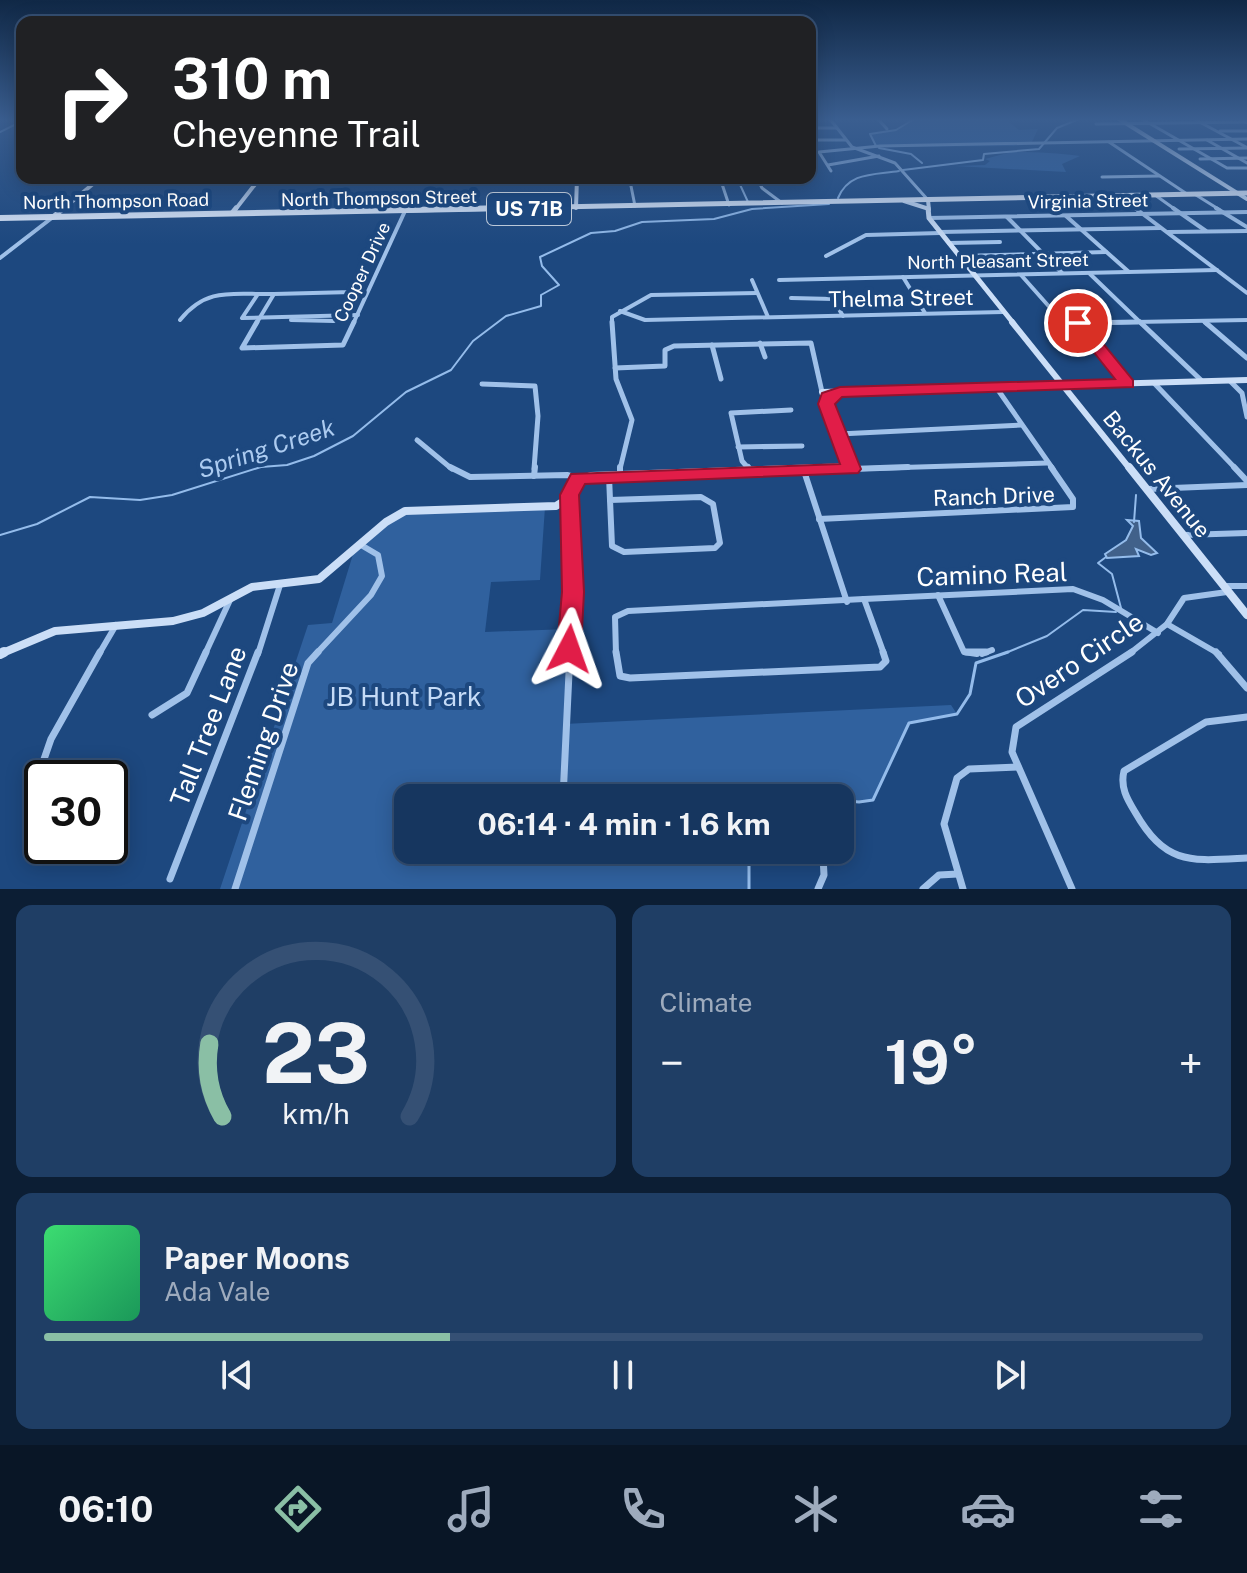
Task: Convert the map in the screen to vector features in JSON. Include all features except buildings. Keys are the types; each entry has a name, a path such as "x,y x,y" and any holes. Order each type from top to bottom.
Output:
{"main road":[{"name":"North Thompson Street","path":"232,213 1155,195 1247,196"},
{"name":"North Thompson Road","path":"0,218 232,213"}],"street":[{"path":"825,160 831,171"},
{"path":"828,165 854,160"},
{"path":"888,160 898,166 928,200 926,208 902,201"},
{"path":"1136,160 1189,195"},
{"path":"1187,160 1239,194"},
{"path":"1214,160 1227,168 1247,163"},
{"path":"1102,177 1160,176"},
{"path":"0,258 93,184"},
{"path":"232,213 255,184"},
{"path":"576,208 577,184"},
{"path":"722,184 729,205"},
{"path":"761,184 782,204"},
{"path":"631,186 635,207"},
{"path":"908,189 918,189"},
{"path":"427,211 435,192"},
{"path":"1155,195 1206,231"},
{"path":"1196,195 1247,229"},
{"path":"1119,196 1245,291"},
{"name":"Backus Avenue","path":"926,208 940,233 1247,615"},
{"name":"Cooper Drive","path":"260,317 243,349 343,345 405,211"},
{"name":"Virginia Street","path":"929,218 1247,212"},
{"path":"1065,215 1129,272"},
{"path":"1006,217 1062,274"},
{"path":"826,256 866,235 1160,228"},
{"path":"1166,232 1247,229"},
{"path":"949,243 1000,242"},
{"path":"960,256 1106,252"},
{"name":"North Pleasant Street","path":"779,280 1217,270"},
{"path":"1089,273 1202,381"},
{"path":"1021,275 1051,309 1078,323 1127,383"},
{"path":"903,277 925,314"},
{"path":"752,280 768,317"},
{"path":"180,320 201,297 313,290 352,292 356,287"},
{"path":"620,475 620,459 632,424 615,368 612,317 651,295 757,293"},
{"path":"258,294 242,318 334,321 339,315 358,315"},
{"path":"260,317 274,294"},
{"path":"791,298 833,299 843,316"},
{"name":"Thelma Street","path":"620,311 645,320 1003,312"},
{"path":"1078,323 1247,320"},
{"path":"1204,321 1247,358"},
{"path":"760,343 765,357"},
{"path":"615,368 667,365 665,350 670,347 811,343 817,356 816,377 852,469"},
{"path":"712,345 721,379"},
{"path":"1229,380 1242,393 1247,417"},
{"path":"822,392 1247,380"},
{"path":"482,384 527,383 535,386 538,416 534,476"},
{"path":"1153,383 1247,483"},
{"name":"Ranch Drive","path":"819,519 1073,507 1073,499 996,387"},
{"path":"827,404 828,396 840,392"},
{"path":"751,472 742,461 731,413 791,410"},
{"path":"839,434 904,428 1022,425"},
{"path":"417,440 463,475 578,478 1048,463"},
{"path":"738,447 802,446"},
{"path":"738,472 742,461"},
{"path":"804,471 847,602"},
{"path":"609,475 611,544 618,551 709,549 720,543 713,504 708,498 610,500"},
{"path":"0,654 55,631 187,618 252,587 319,579 386,522 405,511 548,507 563,503 578,478"},
{"path":"1146,489 1247,483"},
{"path":"564,784 573,592 570,495"},
{"path":"1183,535 1247,533"},
{"name":"Fleming Drive","path":"235,889 308,663 371,595 382,576 378,555 361,545"},
{"name":"Tall Tree Lane","path":"170,879 266,633 280,585"},
{"name":"Overo Circle","path":"1072,889 1018,767 1012,744 1016,727 1022,720 1158,633 1184,598 1247,586"},
{"name":"Camino Real","path":"864,599 886,661 880,667 630,678 620,676 617,670 615,617 621,611 847,602 864,599 1073,589 1103,600 1158,633"},
{"path":"938,595 964,652 980,655 992,650"},
{"path":"152,715 187,693 230,599"},
{"path":"44,760 51,739 116,624"},
{"path":"1167,624 1219,654 1247,688"},
{"path":"1247,717 1206,722 1124,771 1121,779 1123,790 1142,826 1160,850 1187,861 1247,858"},
{"path":"963,889 944,824 957,778 969,769 1018,767"},
{"path":"818,889 824,875 823,864"},
{"path":"923,889 939,875 958,874"}],"green space":[{"path":"1070,160 1062,164 1066,172 955,166 985,165 990,161"},
{"name":"JB Hunt Park","path":"545,507 540,580 491,582 485,632 568,629 564,724 951,705 957,714 909,723 873,800 857,803 854,802 854,784 394,784 394,864 750,864 749,889 220,889 308,625 332,623 354,551 396,515"}],"shaded area":[{"path":"1127,520 1139,521 1141,538 1157,553 1151,555 1136,549 1139,556 1107,558 1105,554 1126,540 1133,526"}],"waterway":[{"name":"Spring Creek","path":"903,170 979,160"},
{"name":"Spring Creek","path":"838,198 855,179 899,171"},
{"path":"740,184 748,202"},
{"name":"Spring Creek","path":"0,535 37,524 90,497 140,500 172,495 261,467 287,465 314,456 353,436 406,392 451,370 473,341 506,316 541,306 541,295 559,285 542,266 540,257 591,233 615,231 642,222 714,219 752,209 829,204"},
{"path":"1134,522 1136,495"},
{"path":"1106,557 1098,563 1112,574 1121,608"},
{"path":"1007,652 1047,636 1083,610 1116,612"},
{"path":"854,802 873,800 909,723 957,714 970,694 976,663 1007,652"},
{"path":"1003,654 1007,652"},
{"path":"749,889 750,864"}],"route":[{"path":"569,649 573,592 570,495 578,478 852,469 827,404 828,396 833,393 1127,383 1078,323"}]}
